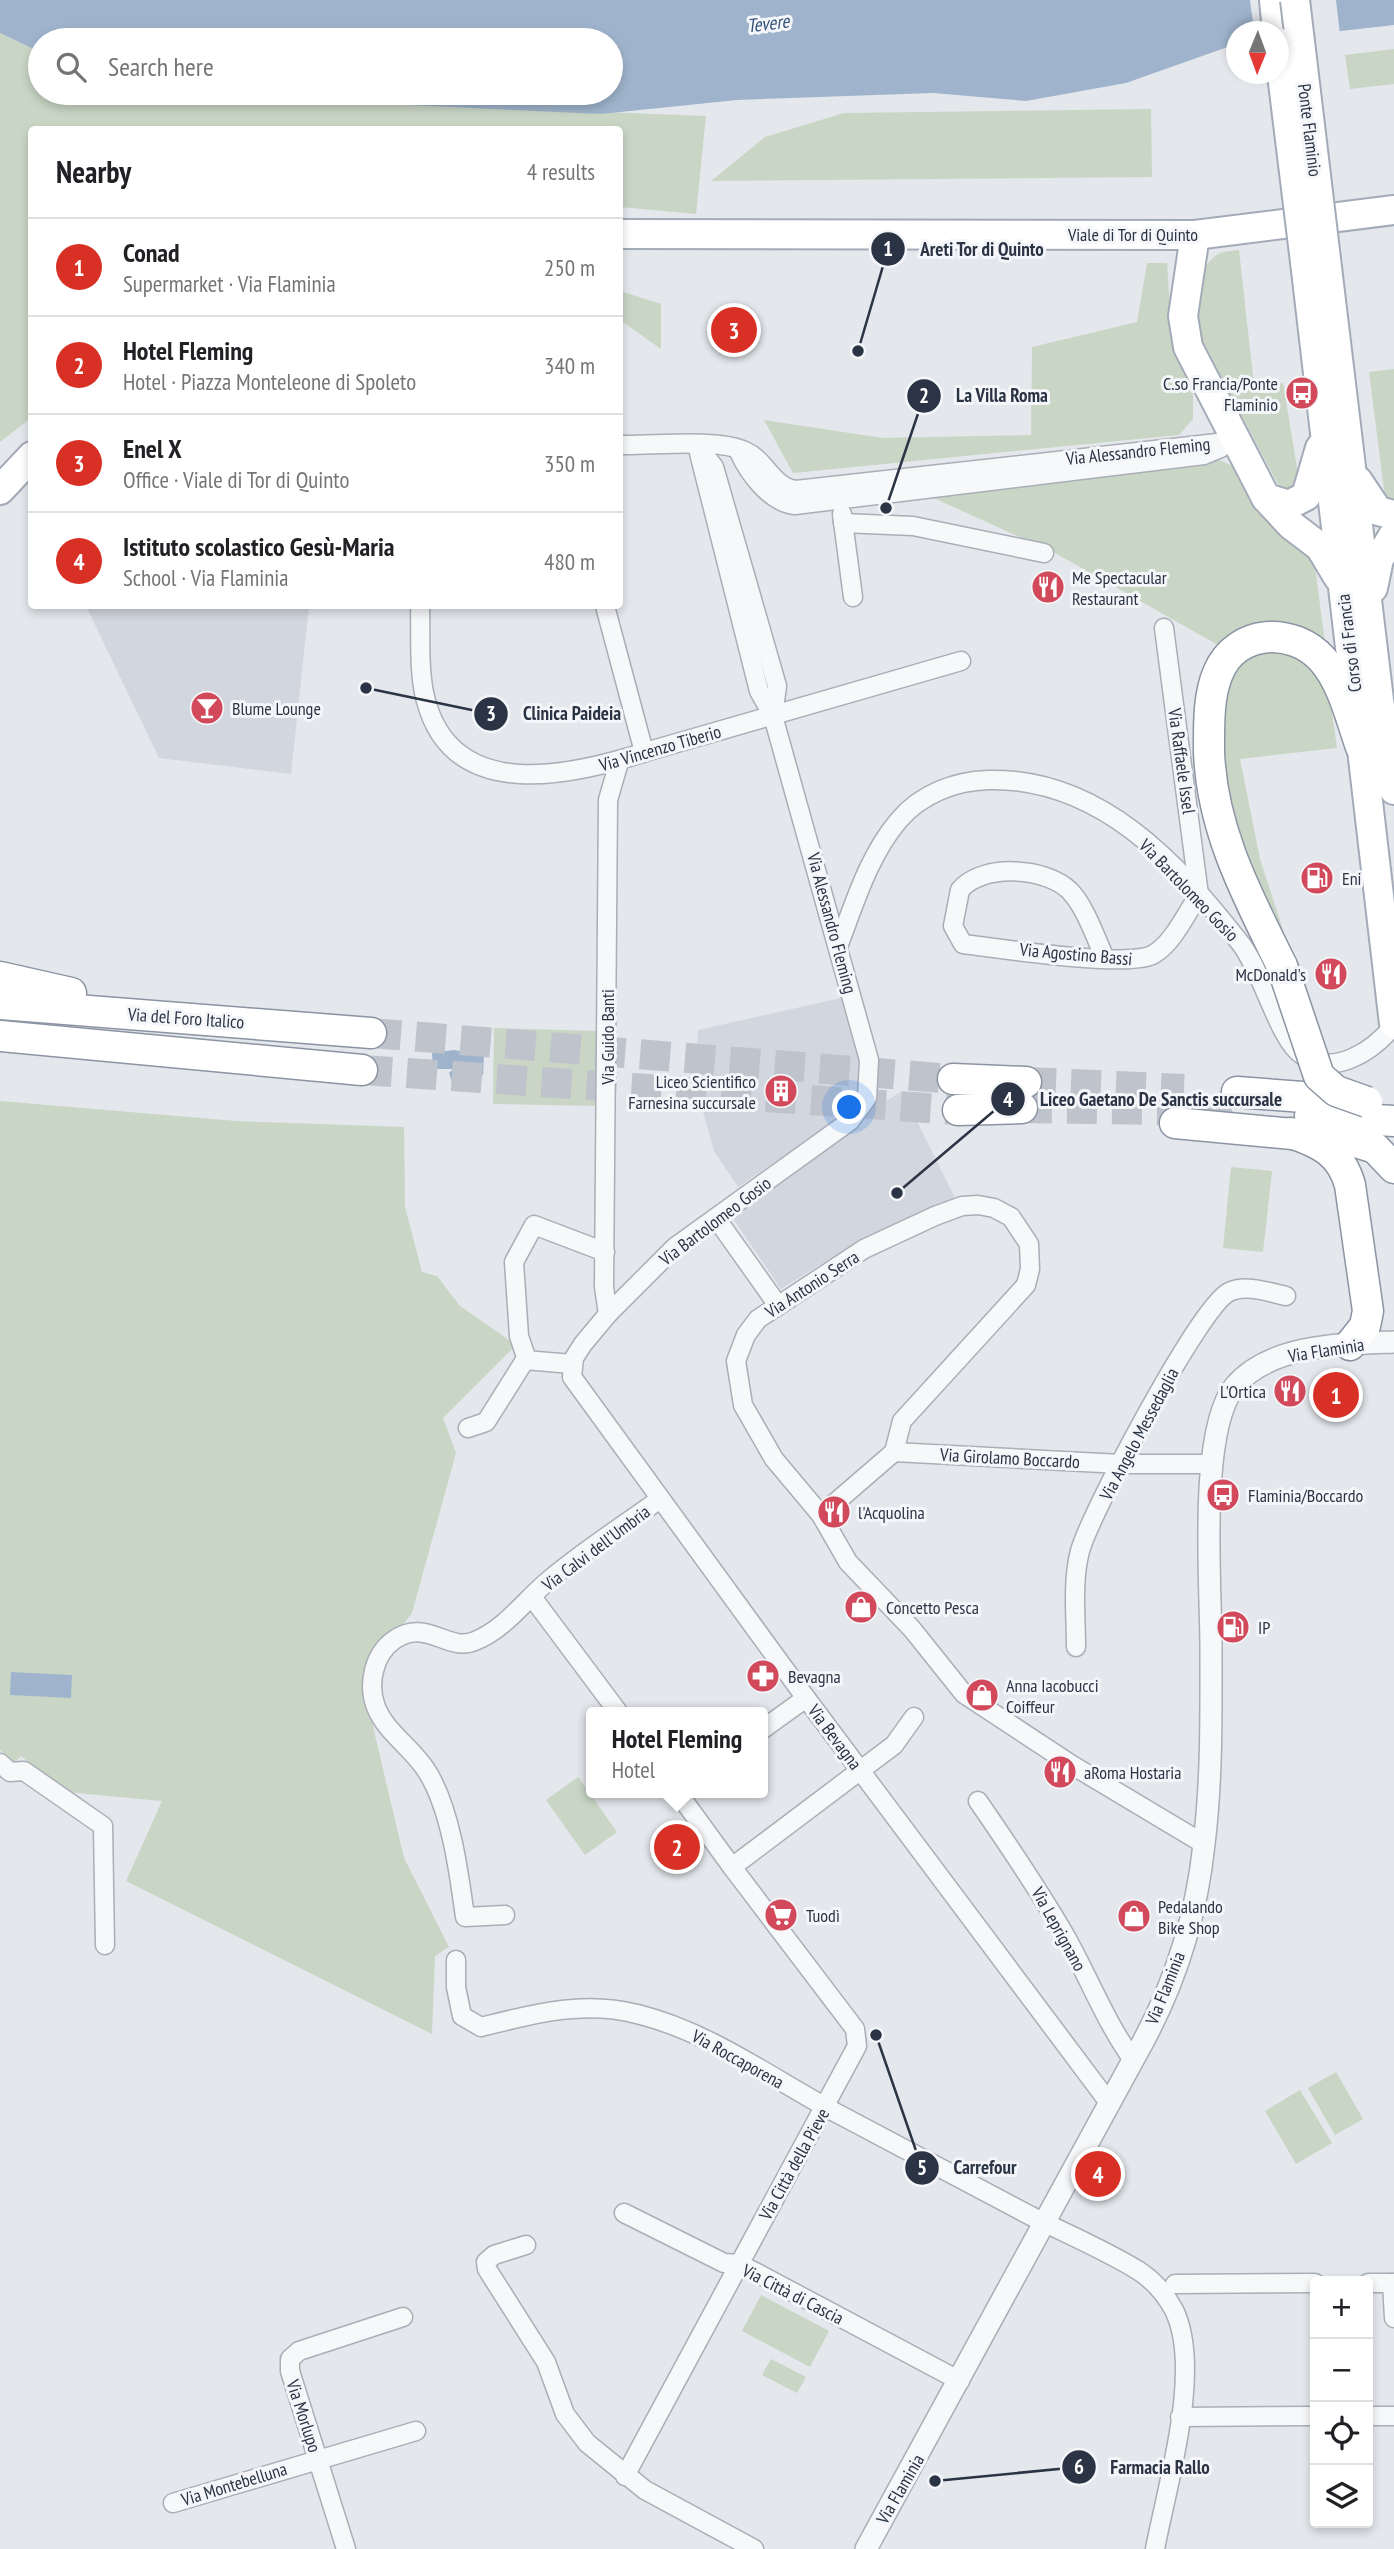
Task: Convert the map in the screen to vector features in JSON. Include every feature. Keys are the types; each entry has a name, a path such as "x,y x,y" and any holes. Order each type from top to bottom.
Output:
{"highway":[{"path":"1361,747 1332,671 1316,652 1301,642 1282,637 1257,638 1240,646 1219,671 1211,702 1209,749 1219,817 1238,878 1282,966 1319,1076 1336,1091 1380,1103"},
{"path":"0,977 55,990 165,1004 290,1026"},
{"name":"Via del Foro Italico","path":"0,1004 371,1033"},
{"name":"Via del Foro Italico","path":"0,1037 362,1070"},
{"path":"0,1051 181,1054"},
{"path":"953,1079 1024,1095 958,1110"},
{"path":"1380,1103 1237,1101 1394,1121"},
{"path":"1175,1123 1291,1133 1363,1143 1380,1151 1394,1168"},
{"path":"1291,1133 1314,1141 1333,1153 1345,1168 1350,1185 1368,1306 1365,1326 1373,1343"}],"main road":[{"path":"1274,0 1276,21"},
{"name":"Ponte Flaminio","path":"1295,0 1316,260"},
{"name":"Ponte Flaminio","path":"1286,84 1316,260"},
{"name":"Viale di Tor di Quinto","path":"623,234 1195,235 1394,210"},
{"path":"1195,235 1183,310 1185,338 1266,498 1290,525 1321,547 1342,583"},
{"name":"Corso di Francia","path":"1316,260 1324,432 1394,1024"},
{"name":"Corso di Francia","path":"1316,260 1354,473 1394,790"},
{"path":"1266,498 1289,505 1306,496 1324,432"},
{"path":"0,490 28,460"},
{"path":"1354,473 1378,512 1394,515"},
{"path":"1370,615 1377,564 1394,534"}],"street":[{"name":"Via Alessandro Fleming","path":"738,448 750,454 782,486 796,489 1235,441"},
{"name":"Via Alessandro Fleming","path":"738,448 745,464 780,501 794,505 1204,455 1235,441"},
{"path":"623,445 721,444 738,448"},
{"name":"Via Alessandro Fleming","path":"697,445 714,467 776,686 773,716 839,944 869,1060 868,1091"},
{"path":"840,500 853,597"},
{"path":"843,523 913,526 1044,553"},
{"name":"Via Vincenzo Tiberio","path":"420,609 425,698 442,739 456,754 484,768 510,773 582,769 619,762 644,752 961,661"},
{"path":"606,609 644,752"},
{"name":"Via Raffaele Issel","path":"1164,628 1199,895"},
{"name":"Via Guido Banti","path":"608,1314 604,1287 608,800 619,762"},
{"name":"Via Bartolomeo Gosio","path":"839,944 869,868 900,819 922,800 965,783 1022,782 1052,787 1082,798 1133,831 1199,895 1248,954 1289,1041 1300,1054 1323,1062 1347,1060 1373,1046 1394,1024"},
{"name":"Via Agostino Bassi","path":"1105,958 1072,893 1054,880 1017,872 983,877 965,884 960,890 953,926 963,944 1105,958 1141,960 1162,948 1199,895"},
{"name":"Via Bartolomeo Gosio","path":"572,1364 583,1344 608,1314 675,1247 850,1121 862,1107 868,1091"},
{"name":"Via Antonio Serra","path":"894,1452 902,1421 1026,1285 1031,1252 1018,1223 994,1208 962,1206 864,1249 777,1304 758,1319 740,1347 737,1369 740,1395 748,1415 774,1460 821,1515 848,1562 912,1629 964,1694 1072,1765 1204,1844"},
{"path":"716,1218 777,1304"},
{"path":"527,1360 519,1336 514,1262 534,1225 605,1252"},
{"name":"Via Angelo Messedaglia","path":"1076,1647 1076,1570 1081,1548 1121,1464 1189,1340 1220,1298 1231,1291 1248,1289 1286,1296"},
{"name":"Via Flaminia","path":"866,2549 1110,2104 1172,1978 1191,1912 1204,1844 1211,1683 1211,1464 1222,1411 1234,1387 1251,1371 1280,1356 1373,1343 1394,1327"},
{"path":"527,1360 572,1364"},
{"path":"468,1428 486,1422 527,1360"},
{"name":"Via Bevagna","path":"572,1364 575,1383 806,1698 1110,2104"},
{"path":"821,1515 894,1452"},
{"name":"Via Girolamo Boccardo","path":"894,1452 1121,1464 1211,1464"},
{"name":"Via Calvi dell'Umbria","path":"505,1915 465,1917 460,1879 438,1792 416,1756 378,1711 373,1696 373,1673 382,1653 400,1636 421,1631 461,1643 475,1641 505,1622 547,1581 660,1499"},
{"path":"532,1597 614,1707"},
{"path":"768,1725 806,1698"},
{"path":"732,1867 894,1745 914,1717"},
{"path":"0,1763 10,1772 24,1771 103,1826 105,1945"},
{"name":"Via Città della Pieve","path":"625,2476 856,2053 855,2029 682,1798"},
{"name":"Via Leprignano","path":"978,1801 1033,1882 1067,1939 1113,2032 1133,2060"},
{"name":"Via Roccaporena","path":"456,1960 456,1987 462,2016 481,2027 560,2009 633,2013 704,2039 825,2107 1139,2271 1167,2299 1181,2330 1185,2351 1180,2417 1155,2549"},
{"name":"Via Città di Cascia","path":"624,2213 724,2263 739,2264 960,2381"},
{"path":"526,2245 494,2255 486,2262 487,2269 546,2362 571,2425 587,2443 625,2476 666,2502 754,2549"},
{"path":"1373,2283 1393,2283 1394,2318"},
{"path":"1175,2284 1310,2284"},
{"name":"Via Morlupo","path":"346,2549 290,2371 290,2359 299,2351 403,2317"},
{"path":"1180,2417 1310,2416"},
{"path":"1373,2416 1394,2416"},
{"name":"Via Montebelluna","path":"173,2502 416,2431"}],"shaded area":[{"path":"87,609 309,609 291,774 159,758"},
{"path":"841,998 860,1050 861,1087 853,1109 738,1187 714,1151 702,1108 696,1075 698,1030"},
{"path":"902,1091 956,1200 860,1240 781,1289 730,1214 861,1117"}],"green space":[{"path":"0,33 28,45 28,105 428,105 706,116 696,214 623,207 623,126 28,126 28,420 0,442"},
{"path":"1394,49 1394,84 1350,89 1345,55"},
{"path":"1151,109 1152,177 711,181 765,137 844,113"},
{"path":"1239,250 1254,385 1283,383 1299,480 1292,490 1280,488 1199,336 1196,304 1204,270 1219,254"},
{"path":"1147,263 1167,263 1172,337 1193,391 1193,419 1179,435 793,473 764,420 883,438 1031,435 1032,347 1137,322"},
{"path":"623,292 661,304 661,349 623,322"},
{"path":"1394,369 1394,503 1385,498 1369,372"},
{"path":"1216,459 1238,468 1313,551 1326,651 1225,649 1057,554 929,496"},
{"path":"1293,645 1327,677 1337,748 1240,759 1260,859 1288,945 1239,854 1219,744 1225,677 1253,647"},
{"path":"494,1028 599,1031 598,1106 493,1104"},
{"path":"0,1101 236,1121 404,1127 405,1207 422,1272 437,1276 460,1306 516,1345 443,1418 456,1453 412,1613 365,1673 374,1731 404,1858 449,1947 435,1956 432,2034 126,1881 162,1801 66,1792 21,1756 14,1763 0,1750"},
{"path":"1231,1167 1272,1171 1263,1252 1223,1248"},
{"path":"578,1777 586,1788 586,1798 593,1798 617,1832 585,1855 546,1800"},
{"path":"1336,2072 1363,2119 1335,2135 1308,2088"},
{"path":"1300,2090 1332,2143 1296,2164 1265,2111"},
{"path":"761,2295 829,2331 810,2367 742,2331"},
{"path":"771,2359 806,2377 797,2393 762,2375"}],"water":[{"name":"Tevere","path":"0,0 1394,0 1394,25 1289,37 1289,21 1226,21 1226,48 1126,83 1026,101 933,93 737,100 601,114 408,105 623,105 623,28 28,28 28,46 0,33"},
{"path":"454,1050 484,1055 483,1075 452,1082 449,1073 453,1069 433,1069 432,1053"},
{"path":"11,1672 72,1675 71,1698 10,1695"}],"pier":[{"path":"1250,0 1336,0 1340,35 1289,40 1289,21 1253,21"}],"tunnel":[{"path":"371,1033 953,1079"},
{"path":"362,1070 958,1110"},
{"path":"1026,1082 1184,1089"},
{"path":"1022,1108 1236,1111"}],"place":[{"name":"Enel X","path":"734,330"},
{"name":"Areti Tor di Quinto","path":"858,351"},
{"name":"C.so Francia/Ponte Flaminio","path":"1302,393"},
{"name":"La Villa Roma","path":"886,508"},
{"name":"Me Spectacular Restaurant","path":"1048,587"},
{"name":"Clinica Paideia","path":"366,688"},
{"name":"Blume Lounge","path":"207,708"},
{"name":"Eni","path":"1317,878"},
{"name":"McDonald's","path":"1331,974"},
{"name":"Liceo Scientifico Farnesina succursale","path":"781,1091"},
{"name":"Liceo Gaetano De Sanctis succursale","path":"897,1193"},
{"name":"L'Ortica","path":"1290,1391"},
{"name":"Conad","path":"1336,1395"},
{"name":"Flaminia/Boccardo","path":"1223,1495"},
{"name":"l'Acquolina","path":"834,1512"},
{"name":"Concetto Pesca","path":"861,1607"},
{"name":"IP","path":"1233,1627"},
{"name":"Bevagna","path":"763,1676"},
{"name":"Anna Iacobucci Coiffeur","path":"982,1695"},
{"name":"aRoma Hostaria","path":"1060,1772"},
{"name":"Hotel Fleming","path":"677,1847"},
{"name":"Tuodì","path":"781,1915"},
{"name":"Pedalando Bike Shop","path":"1134,1916"},
{"name":"Carrefour","path":"876,2035"},
{"name":"Istituto scolastico Gesù-Maria","path":"1098,2174"},
{"name":"Farmacia Rallo","path":"935,2481"}]}
